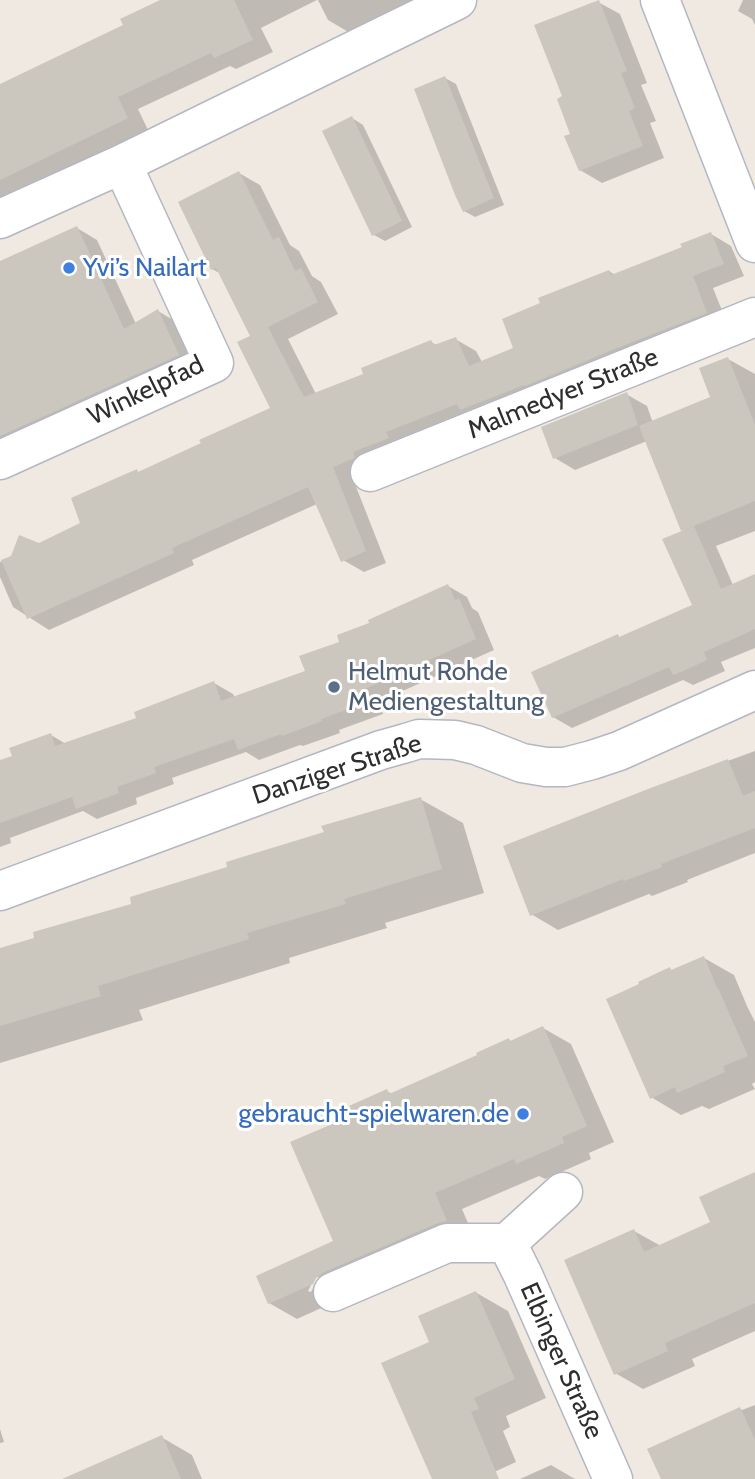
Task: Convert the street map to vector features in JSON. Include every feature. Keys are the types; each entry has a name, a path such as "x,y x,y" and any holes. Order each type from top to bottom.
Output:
{"street":[{"path":"0,219 122,164 457,0"},
{"path":"660,0 755,243"},
{"name":"Winkelpfad","path":"0,460 214,363 122,164"},
{"name":"Malmedyer Straße","path":"370,472 755,317"},
{"name":"Danziger Straße","path":"0,891 356,759 419,739 455,740 522,763 565,767 619,751 755,691"},
{"path":"333,1292 447,1243 507,1243 563,1192"},
{"name":"Elbinger Straße","path":"507,1243 613,1479"}],"building":[{"path":"160,0 234,0 253,40 214,58 211,53 118,97 128,118 0,180 0,84 123,25 120,19"},
{"path":"599,0 627,71 621,73 635,108 629,111 643,146 579,171 564,136 570,134 557,99 562,96 534,25"},
{"path":"445,76 494,198 463,212 414,89"},
{"path":"352,116 402,221 372,236 322,131"},
{"path":"239,171 273,240 279,237 295,271 301,268 318,302 268,327 304,397 363,374 361,368 431,340 434,345 456,337 469,366 513,348 502,319 540,303 538,298 609,270 611,275 682,247 680,244 711,232 724,264 693,276 707,313 525,386 460,410 457,404 386,432 389,438 353,452 355,457 333,467 366,551 341,562 308,487 172,548 174,553 27,619 1,560 11,556 19,535 39,543 80,523 71,498 137,469 138,472 201,443 199,440 270,408 237,342 250,336 216,268 211,270 178,202"},
{"path":"77,226 124,329 158,309 179,355 0,436 0,261"},
{"path":"728,357 755,425 755,501 681,531 639,426 710,397 699,368"},
{"path":"627,392 638,425 553,459 541,427"},
{"path":"694,526 721,589 755,574 755,629 704,652 707,660 690,668 673,675 669,667 552,718 531,672 692,605 662,539"},
{"path":"448,584 455,600 459,598 476,639 360,691 364,703 282,736 281,734 238,750 234,739 154,767 156,773 117,787 119,793 76,809 72,797 0,823 0,760 12,756 9,748 51,733 55,746 136,718 134,712 214,681 221,701 305,671 299,656 339,642 337,635 369,623 368,620"},
{"path":"728,759 743,796 755,791 755,828 661,864 662,867 624,881 623,879 530,916 503,846"},
{"path":"421,797 442,869 344,899 346,904 247,933 249,939 98,986 101,996 0,1026 0,948 34,938 33,932 131,904 130,897 227,867 226,862 324,832 321,826"},
{"path":"704,956 748,1056 723,1066 725,1072 677,1093 675,1087 650,1099 606,999 670,967 671,970"},
{"path":"543,1026 587,1126 562,1137 564,1143 516,1164 514,1159 435,1193 447,1221 324,1272 313,1284 268,1304 256,1276 333,1241 290,1142 344,1119 340,1110 387,1089 389,1094 509,1038 510,1041"},
{"path":"755,1172 755,1303 665,1343 668,1351 614,1375 564,1260 634,1229 644,1252 710,1222 699,1197"},
{"path":"476,1291 515,1379 474,1398 479,1409 471,1412 499,1479 432,1479 381,1363 429,1342 418,1316"},
{"path":"740,1407 755,1440 755,1479 661,1479 647,1449"},
{"path":"162,1435 181,1479 62,1479"}],"place":[{"name":"Yvi’s Nailart","path":"69,268"},
{"name":"Helmut Rohde Mediengestaltung","path":"334,687"},
{"name":"gebraucht-spielwaren.de","path":"523,1114"}]}
